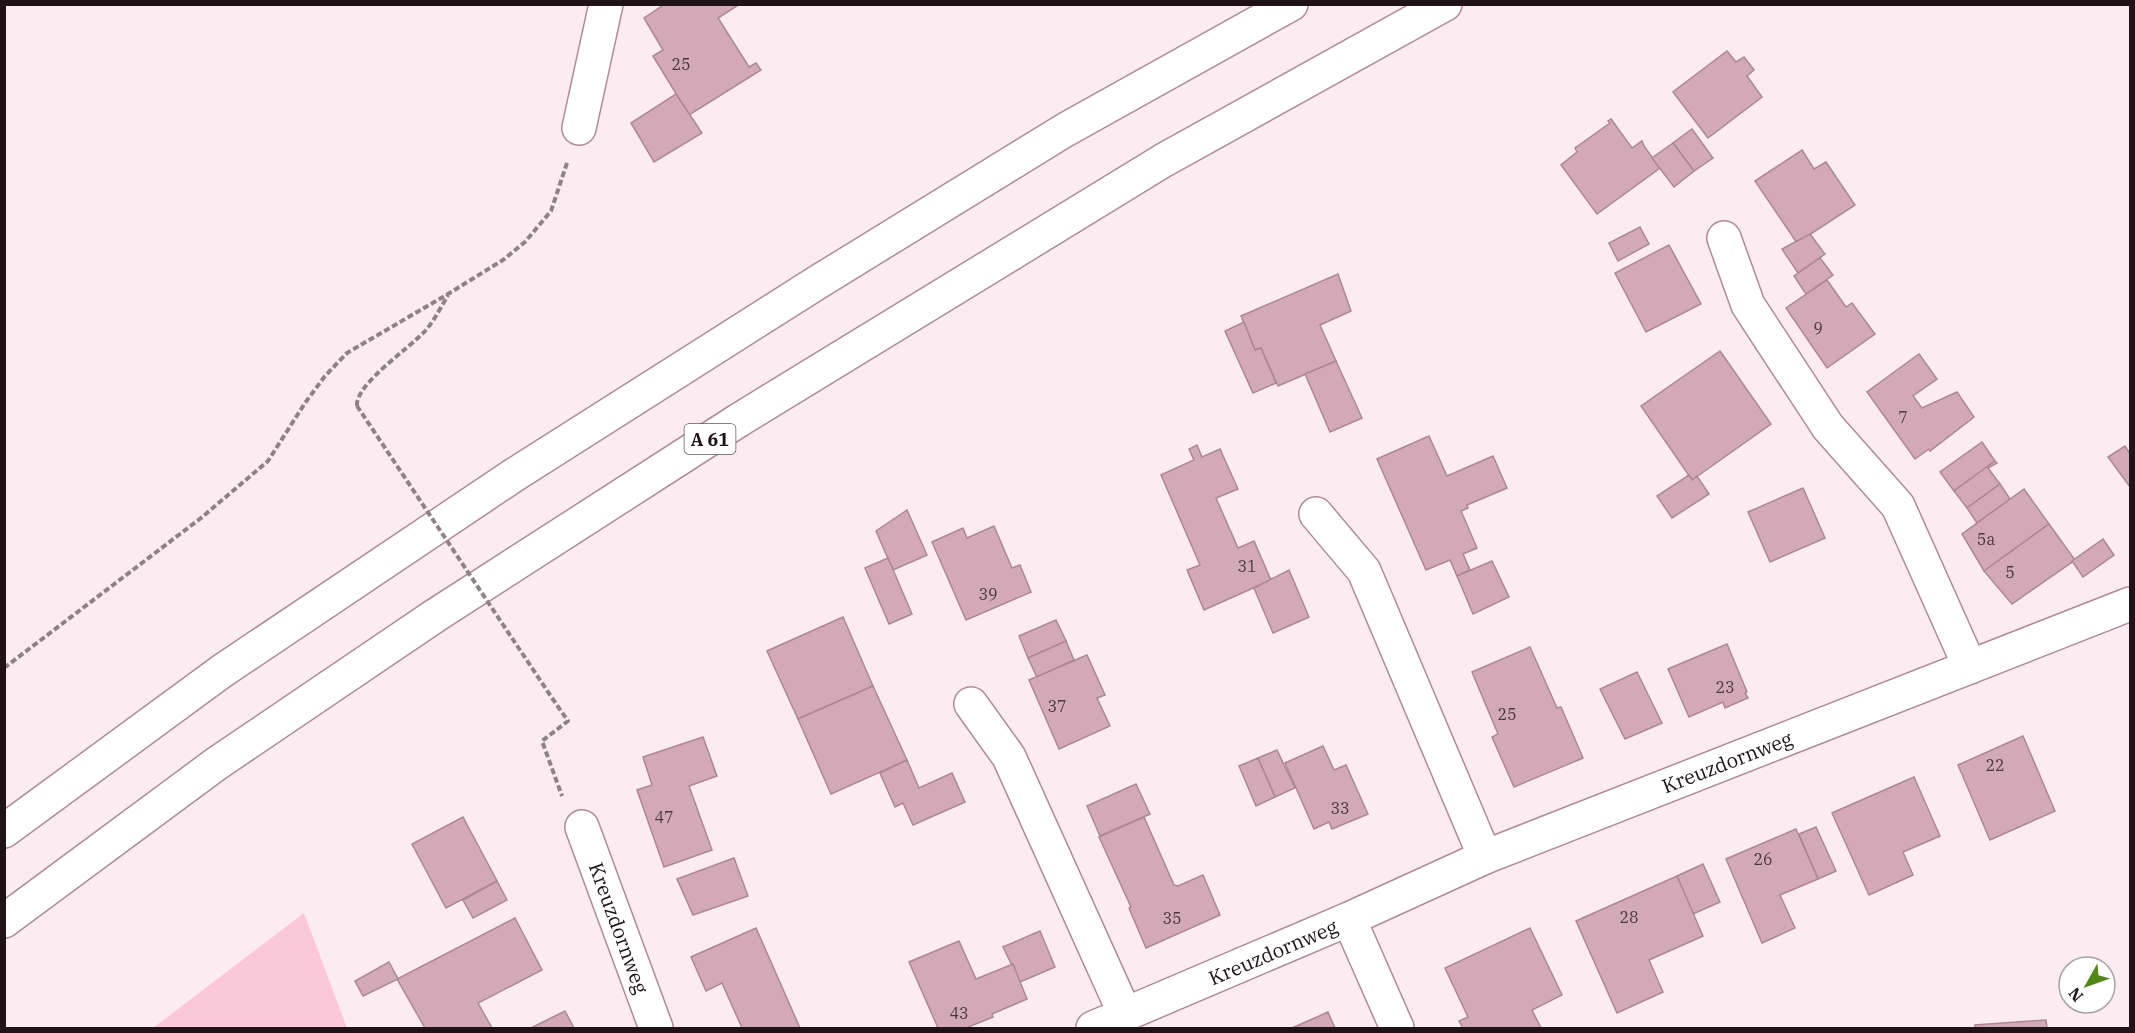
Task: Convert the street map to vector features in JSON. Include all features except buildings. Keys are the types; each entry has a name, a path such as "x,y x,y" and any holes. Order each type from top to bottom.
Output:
{"main road":[{"path":"579,128 606,4"},
{"path":"4,831 222,671 514,475 818,282 1065,130 1291,4"},
{"name":"A 61","path":"4,921 216,764 436,615 739,420 1164,160 1445,4"},
{"path":"1724,238 1748,305 1828,427 1898,506 1970,667"},
{"path":"1316,514 1364,571 1485,857"},
{"name":"Kreuzdornweg","path":"1093,1029 1349,919 1485,857 1970,667 2130,611"},
{"path":"971,704 1009,757 1125,1014"},
{"name":"Kreuzdornweg","path":"582,827 656,1029"},
{"path":"1349,919 1397,1029"}],"path":[{"path":"4,668 201,518 268,461 305,403 325,376 347,353 503,260 539,227 550,211 579,128"},
{"path":"448,294 427,328 365,386 356,402 357,406 568,721 542,741 567,809 582,827"}],"shaded area":[{"path":"304,913 347,1028 153,1028"}]}
